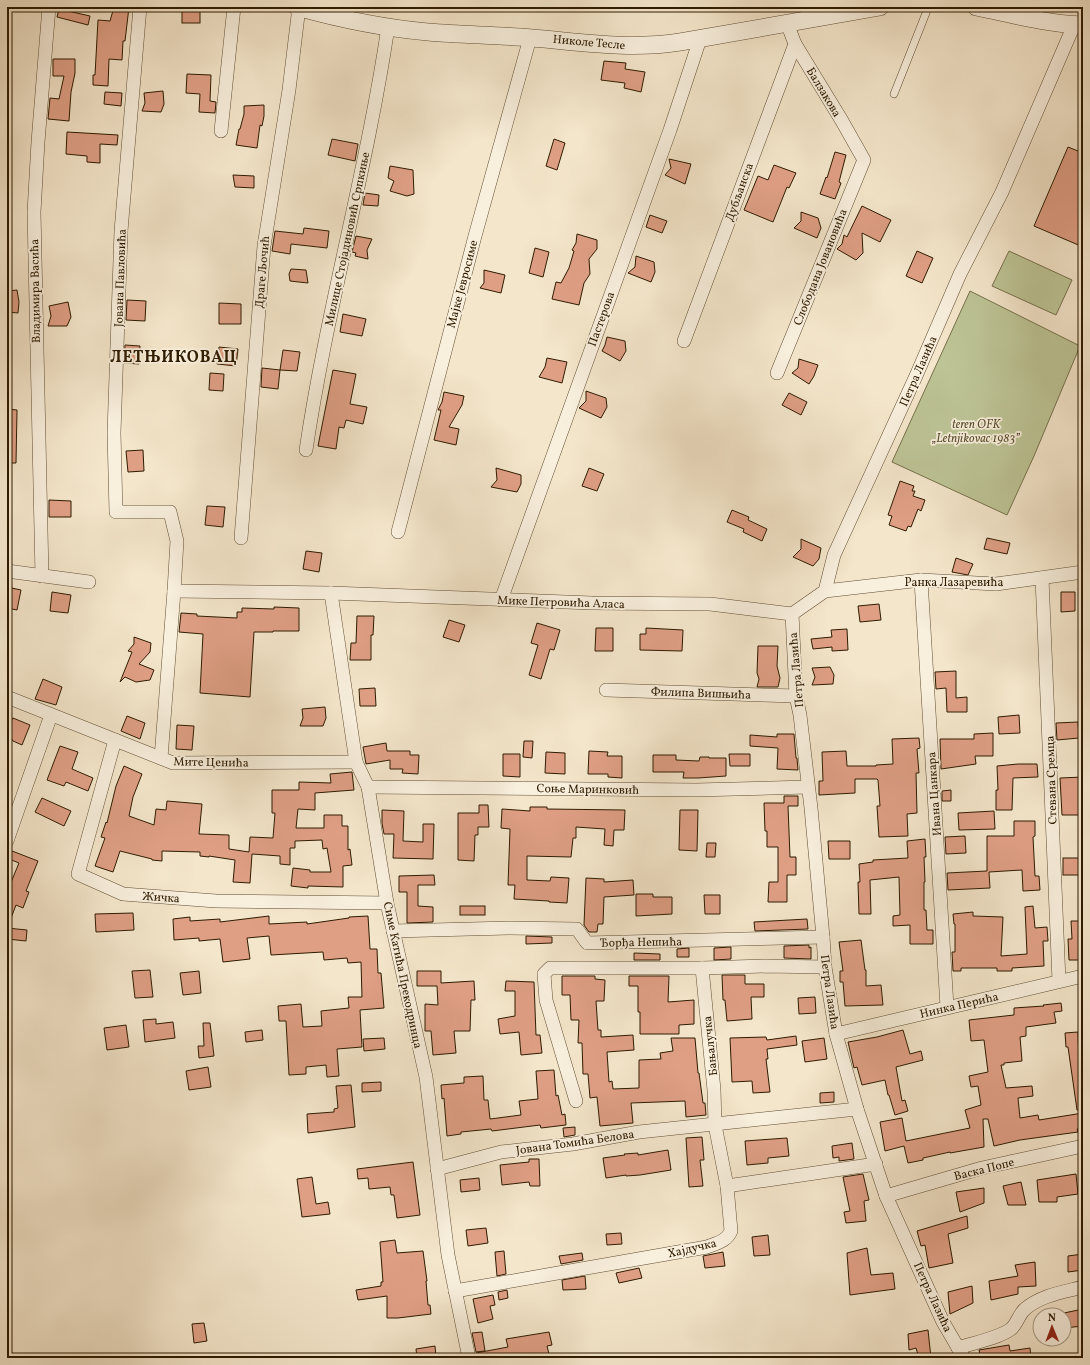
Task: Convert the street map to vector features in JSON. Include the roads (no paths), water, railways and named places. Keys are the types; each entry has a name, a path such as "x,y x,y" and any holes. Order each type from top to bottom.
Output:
{"street":[{"name":"Владимира Васића","path":"42,576 34,218 38,142 50,7"},
{"name":"Јована Павловића","path":"140,7 121,231 114,433 116,512 170,512 177,541 174,591"},
{"path":"221,131 234,7"},
{"name":"Николе Тесле","path":"298,7 350,20 388,27 430,32 627,46 664,45 880,7"},
{"name":"Драге Љочић","path":"241,538 264,246 288,90 298,7"},
{"path":"976,7 1029,18 1079,25"},
{"name":"Балзакова","path":"787,23 795,44 864,160"},
{"name":"Петра Лазића","path":"825,591 834,556 916,376 960,274 1002,192 1079,25"},
{"name":"Милице Стојадиновић Српкиње","path":"306,450 310,418 341,262 375,106 388,27"},
{"name":"Мајке Јевросиме","path":"398,532 475,236 530,38"},
{"name":"Пастерова","path":"501,600 670,130 700,39"},
{"name":"Дубљанска","path":"684,341 795,44"},
{"name":"Слободана Јовановића","path":"776,373 864,160"},
{"path":"7,571 89,582"},
{"name":"Ранка Лазаревића","path":"825,591 921,580 996,584 1083,572"},
{"name":"Стевана Сремца","path":"1042,578 1059,981"},
{"name":"Ивана Цанкара","path":"921,580 947,1008"},
{"path":"160,758 174,591"},
{"name":"Мике Петровића Аласа","path":"174,591 331,593 592,603 710,604 792,614"},
{"path":"792,614 825,591"},
{"name":"Симе Катића Прекодринца","path":"331,593 356,762 368,787 387,903 426,1077 448,1255 469,1358"},
{"name":"Петра Лазића","path":"792,614 796,696 800,715 811,808 824,937 825,968 836,1034 857,1109 886,1196 942,1322 961,1353"},
{"name":"Филипа Вишњића","path":"606,690 796,696"},
{"name":"Мите Ценића","path":"7,697 173,763 356,762"},
{"path":"7,841 51,715"},
{"name":"Жичка","path":"115,740 78,874 123,894 216,901 387,903"},
{"name":"Соње Маринковић","path":"368,787 688,790 808,787"},
{"name":"Ђорђа Нешића","path":"393,930 509,928 577,929 587,943 824,937"},
{"path":"576,1101 546,1000 544,974 550,968 702,968 766,966 825,968"},
{"name":"Бањалучка","path":"702,968 714,1090 715,1125 727,1186"},
{"name":"Нинка Перића","path":"836,1034 1083,976"},
{"name":"Јована Томића Белова","path":"438,1169 502,1152 573,1144 639,1132 857,1109"},
{"name":"Васка Попе","path":"886,1196 982,1168 1083,1146"},
{"path":"727,1186 876,1164"},
{"name":"Хајдучка","path":"455,1291 707,1246 718,1242 729,1236 731,1231 727,1186"},
{"path":"961,1353 1012,1328 1023,1310 1031,1304 1044,1298 1083,1287"}],"lane":[{"path":"894,94 928,7"}],"district":[{"name":"ЛЕТЊИКОВАЦ","path":"174,356"}],"park label":[{"name":"teren OFK „Letnjikovac 1983”","path":"976,431"}]}
